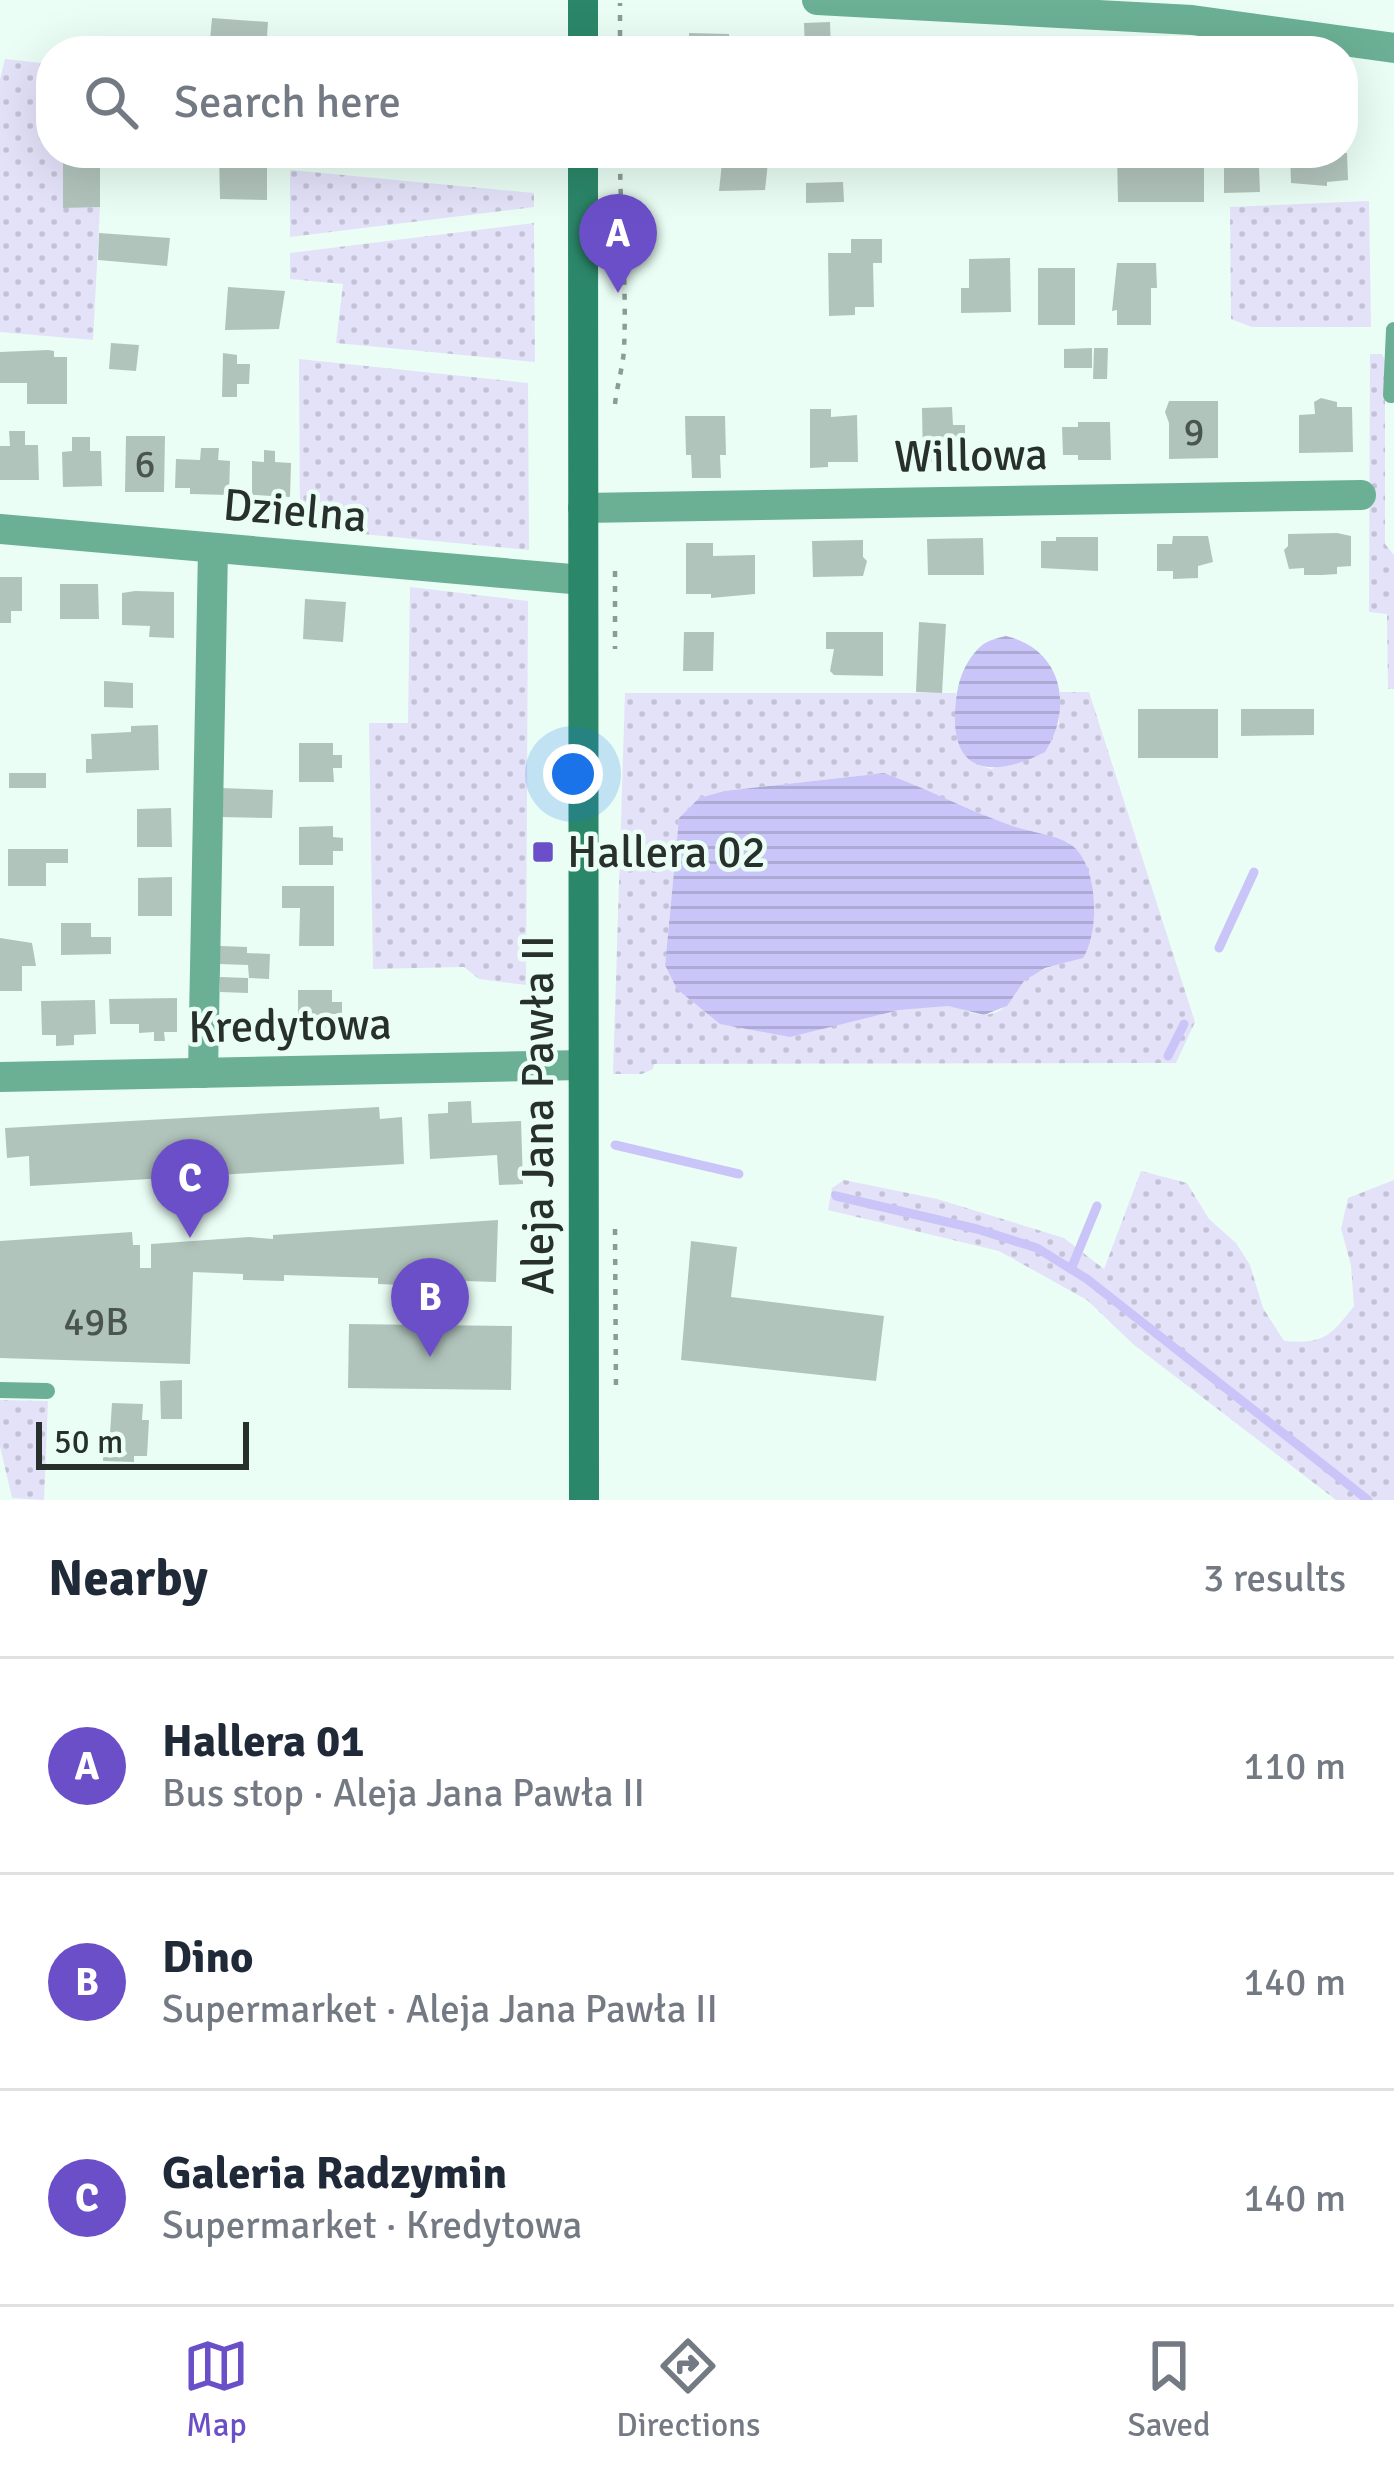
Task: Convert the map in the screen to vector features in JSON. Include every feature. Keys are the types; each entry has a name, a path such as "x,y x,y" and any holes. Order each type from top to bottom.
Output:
{"street":[{"path":"583,0 583,36"},
{"path":"817,0 1192,20 1307,36"},
{"path":"1358,43 1394,48"},
{"name":"Aleja Jana Pawła II","path":"583,168 584,1500"},
{"name":"Willowa","path":"583,508 1361,495"},
{"name":"Dzielna","path":"0,529 583,580"},
{"path":"203,1073 213,549"},
{"name":"Kredytowa","path":"0,1077 582,1065"}],"lane":[{"path":"1391,394 1394,330"},
{"path":"0,1390 47,1391"}],"path":[{"path":"620,3 620,36"},
{"path":"617,385 624,354 620,168"}],"shaded area":[{"path":"5,59 36,62 36,168 63,168 63,207 100,207 93,340 0,332 0,80"},
{"path":"290,170 534,193 534,207 290,237"},
{"path":"1369,201 1371,327 1252,327 1231,319 1230,207"},
{"path":"534,223 535,362 336,343 343,284 290,279 290,253"},
{"path":"1370,354 1382,354 1385,360 1385,544 1394,555 1394,689 1388,689 1387,614 1369,612"},
{"path":"299,359 528,383 529,550 300,528"},
{"path":"410,587 528,601 526,985 479,979 464,967 373,969 369,723 408,723"},
{"path":"1006,636 1040,653 1051,667 1060,699 1059,717 1045,752 1012,765 982,766 962,751 956,735 957,695 974,653 987,642"},
{"path":"1060,692 1089,692 1195,1022 1176,1063 654,1064 642,1074 613,1074 625,693 956,693 956,730 963,750 979,765 992,769 1059,724","holes":["884,773 1010,826 1068,842 1083,864 1069,962 1030,976 1005,1007 994,1013 909,1006 790,1037 665,964 679,818 699,798"]},
{"path":"884,773 1014,827 1055,837 1080,853 1094,898 1092,932 1083,958 1045,968 1024,981 1007,1006 984,1015 948,1006 899,1010 790,1037 720,1024 677,989 665,965 679,818 699,798 724,791"},
{"path":"1141,1171 1187,1183 1209,1219 1236,1243 1250,1265 1263,1308 1284,1341 1298,1342 1325,1336 1354,1306 1351,1265 1341,1229 1348,1198 1394,1180 1394,1500 1336,1500 1133,1344 1087,1300 999,1251 828,1210 832,1188 844,1180 937,1199 1064,1238 1104,1269"},
{"path":"0,1400 48,1401 44,1500 12,1498 0,1446"}],"building":[{"path":"212,18 268,22 267,36 210,36"},
{"path":"830,22 830,36 804,36 804,23"},
{"path":"689,33 729,34 729,36"},
{"path":"63,168 100,168 100,207 63,208"},
{"path":"219,168 267,168 267,200 220,199"},
{"path":"721,168 767,168 765,190 719,191"},
{"path":"1117,168 1204,168 1204,202 1118,202"},
{"path":"1224,168 1259,168 1260,192 1224,193"},
{"path":"1290,168 1348,168 1348,180 1327,182 1327,186 1291,183"},
{"path":"843,182 844,202 806,203 806,183"},
{"path":"99,233 170,238 167,266 98,260"},
{"path":"851,239 882,239 882,263 873,263 874,307 855,307 855,315 829,316 828,253 851,253"},
{"path":"1010,258 1011,312 961,313 961,288 969,288 969,259"},
{"path":"1117,263 1156,263 1151,325 1117,325 1117,310 1112,311"},
{"path":"1038,268 1075,268 1075,325 1038,325"},
{"path":"228,287 285,291 279,329 225,330"},
{"path":"111,343 139,345 136,371 109,369"},
{"path":"1092,348 1092,368 1064,368 1064,349"},
{"path":"1094,348 1108,348 1107,379 1093,379"},
{"path":"54,351 54,357 67,357 67,404 27,404 27,383 0,383 0,352"},
{"path":"223,353 237,355 237,364 250,364 249,384 237,384 237,397 222,397"},
{"path":"1321,398 1337,402 1337,407 1352,407 1353,452 1299,453 1299,415 1315,414 1314,402"},
{"path":"1169,401 1218,401 1218,458 1169,459 1165,412"},
{"path":"952,407 953,425 965,425 965,453 940,449 940,462 923,462 922,408"},
{"path":"810,409 831,409 831,417 857,415 858,462 828,462 828,467 810,468"},
{"path":"685,416 725,416 721,478 692,478"},
{"path":"1078,422 1110,422 1111,460 1063,455 1062,427 1078,427"},
{"path":"9,431 25,431 25,445 38,445 39,480 0,480 0,446 10,446"},
{"path":"126,436 165,436 164,492 125,492"},
{"path":"72,437 90,437 90,451 101,451 102,486 63,487 62,452 72,451"},
{"path":"201,448 219,448 218,460 230,461 229,495 190,494 190,488 175,488 176,459 200,460"},
{"path":"264,450 275,451 275,462 291,463 290,497 252,495 252,461 264,462"},
{"path":"1288,534 1351,536 1351,566 1322,575 1304,575 1304,568 1289,569 1284,550"},
{"path":"1173,536 1208,536 1213,562 1198,566 1198,578 1173,579 1173,571 1157,571 1157,544 1172,544"},
{"path":"1056,537 1098,537 1098,571 1041,568 1041,541 1056,541"},
{"path":"983,538 984,575 928,575 927,539"},
{"path":"863,540 867,561 863,576 813,577 812,541"},
{"path":"686,543 713,543 713,556 755,555 755,594 711,598 711,594 686,594"},
{"path":"0,577 22,577 22,611 11,611 11,623 0,623"},
{"path":"60,584 98,584 99,619 60,619"},
{"path":"174,592 174,638 149,637 150,626 122,625 122,593"},
{"path":"305,599 346,602 343,642 303,639"},
{"path":"919,622 946,624 942,693 916,692"},
{"path":"684,632 714,632 713,671 683,671"},
{"path":"826,632 883,632 883,676 834,675 830,671 834,649 826,649"},
{"path":"104,681 133,683 133,708 104,707"},
{"path":"1138,709 1218,709 1218,758 1138,758"},
{"path":"1241,709 1314,709 1314,735 1241,736"},
{"path":"158,725 159,770 86,773 86,759 92,759 91,734"},
{"path":"299,743 333,743 333,755 342,755 342,768 333,768 334,782 299,782"},
{"path":"9,773 46,773 46,788 9,788"},
{"path":"220,788 273,790 272,818 219,817"},
{"path":"171,808 172,847 137,847 137,809"},
{"path":"333,826 333,837 343,838 343,851 333,851 333,865 299,865 299,827"},
{"path":"8,849 68,849 68,863 46,863 46,886 8,886"},
{"path":"172,877 172,916 138,916 138,878"},
{"path":"282,886 334,886 334,946 299,946 300,908 282,908"},
{"path":"61,923 91,923 91,937 111,937 111,954 61,955"},
{"path":"0,938 32,943 36,966 22,966 22,991 0,991"},
{"path":"220,946 270,954 269,979 249,978 248,965 219,964"},
{"path":"220,977 248,978 248,993 220,992"},
{"path":"298,990 332,990 332,1002 342,1002 342,1014 332,1014 332,1028 298,1028"},
{"path":"177,998 177,1032 164,1032 165,1041 154,1041 154,1032 139,1033 139,1024 110,1024 109,999"},
{"path":"95,1000 96,1034 74,1035 74,1045 56,1046 56,1035 42,1035 41,1001"},
{"path":"471,1101 472,1123 521,1121 523,1184 499,1185 497,1155 430,1159 428,1114 448,1113 448,1102"},
{"path":"379,1107 380,1119 402,1117 404,1164 30,1186 29,1156 7,1158 5,1128"},
{"path":"498,1220 496,1282 402,1279 402,1285 378,1284 378,1278 284,1275 284,1281 243,1280 243,1274 193,1272 190,1364 0,1358 0,1241 132,1232 133,1245 140,1245 140,1268 151,1268 151,1244"},
{"path":"691,1241 737,1247 731,1297 884,1316 876,1381 681,1360"},
{"path":"349,1324 512,1326 511,1390 348,1388"},
{"path":"182,1380 182,1419 161,1419 160,1381"},
{"path":"112,1403 143,1404 142,1420 149,1420 147,1456 134,1456 134,1462 103,1461"}],"waterway":[{"path":"1219,948 1254,872"},
{"path":"1168,1056 1184,1024"},
{"path":"615,1145 739,1174"},
{"path":"836,1196 1037,1248 1087,1279 1368,1500"},
{"path":"1071,1269 1097,1206"}],"place":[{"name":"Hallera 01","path":"618,293"},
{"name":"Hallera 02","path":"543,852"},
{"name":"Galeria Radzymin","path":"190,1238"},
{"name":"Dino","path":"430,1357"}]}
